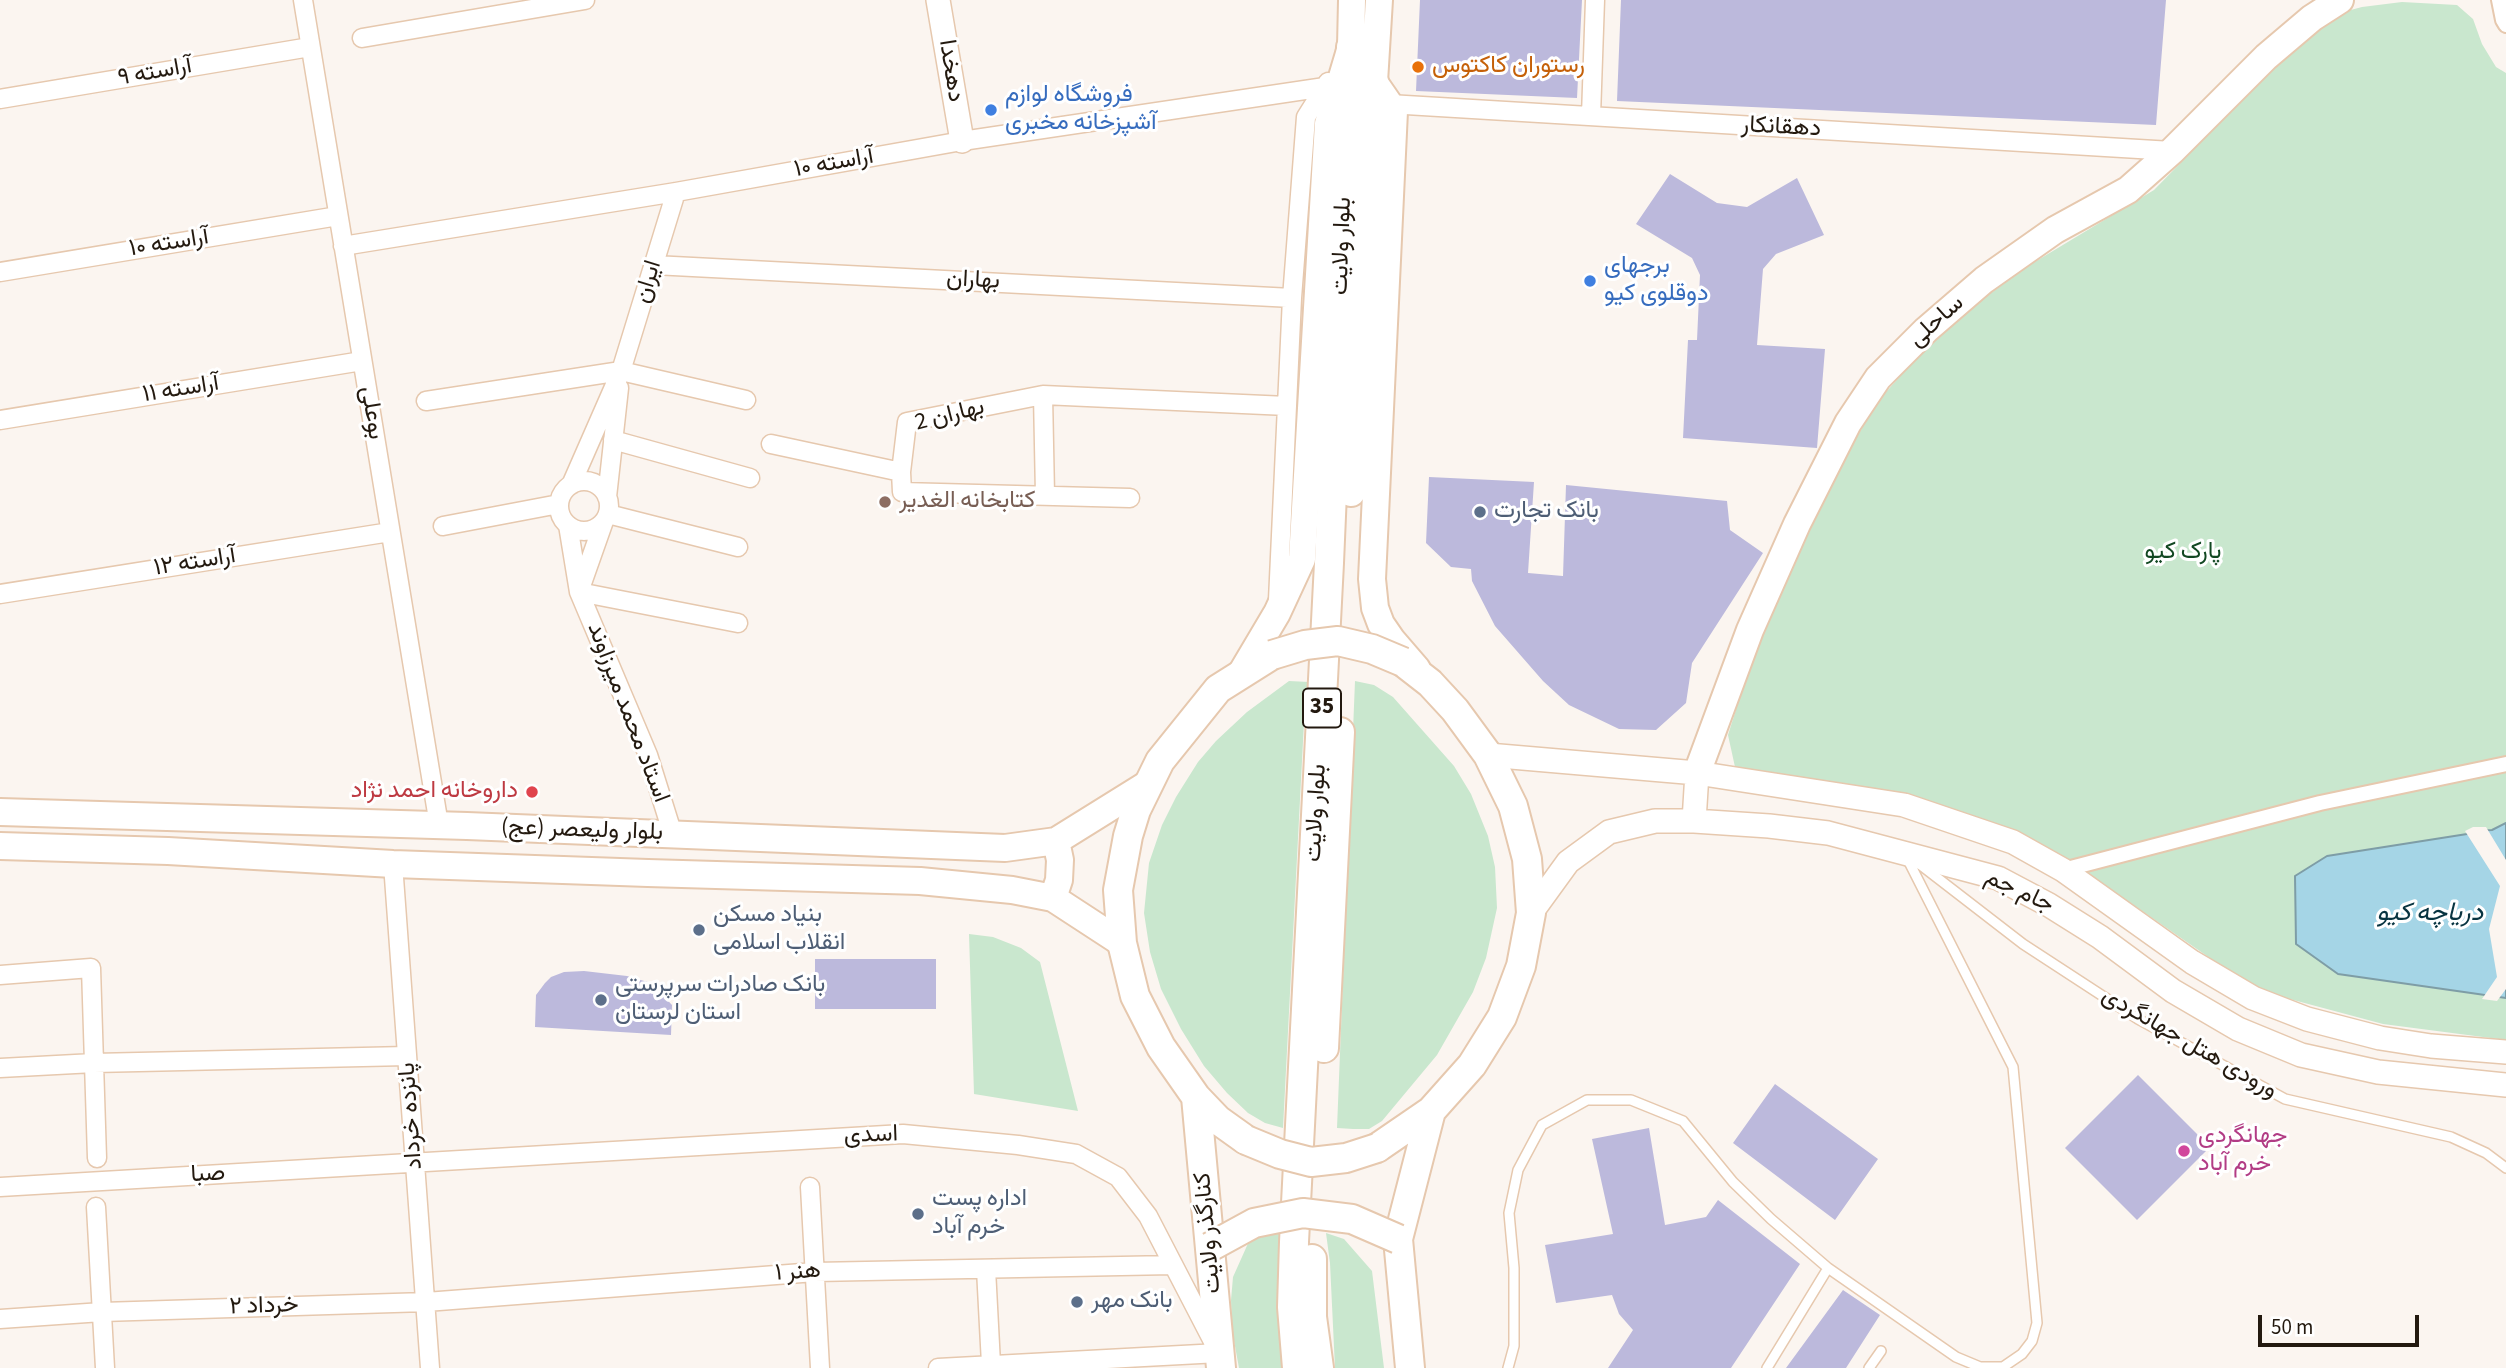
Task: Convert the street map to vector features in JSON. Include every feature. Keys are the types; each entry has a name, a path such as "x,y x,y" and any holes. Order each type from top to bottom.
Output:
{"main road":[{"name":"35","path":"1351,47 1352,0"},
{"name":"35","path":"1379,0 1382,93"},
{"name":"ساحلی","path":"1697,773 1750,630 1797,524 1848,423 1878,378 1926,330 1984,280 2055,230 2128,190 2172,151 2266,57 2312,18 2340,0"},
{"path":"1242,672 1277,613 1302,559 1328,124 1351,47"},
{"name":"بلوار ولایت","path":"1297,1368 1292,1307 1294,1242 1329,564 1351,47"},
{"path":"1382,93 1394,111 1372,579 1375,608 1381,624 1392,640 1455,710 1488,755 1513,806 1527,859 1531,913 1521,966 1502,1017 1472,1065 1431,1111 1377,1148 1346,1158 1311,1162 1280,1154 1246,1140 1218,1120 1196,1097 1161,1047 1135,996 1118,917 1118,890 1128,836 1146,785 1160,761 1197,713 1218,689 1272,654 1338,640 1372,649 1403,662 1430,683"},
{"name":"بلوار ولایت","path":"1319,1368 1312,1317 1312,1244 1334,883 1347,581 1382,93"},
{"name":"بلوار ولیعصر (عج)","path":"0,812 439,825 1005,848 1056,841 1146,785"},
{"path":"59,848 74,837 72,825 62,814"},
{"path":"122,850 111,836 115,825 129,817"},
{"path":"1053,898 1059,880 1060,860 1056,841"},
{"name":"بلوار ولیعصر (عج)","path":"0,846 393,864 920,881 1012,890 1053,898 1122,943"},
{"name":"کنارگذر ولایت","path":"1196,1097 1220,1361"},
{"path":"1410,1368 1398,1239 1431,1111"},
{"path":"1210,1247 1254,1223 1303,1213 1352,1219 1398,1239"}],"street":[{"name":"بوعلی","path":"303,0 439,825"},
{"path":"362,38 585,0"},
{"name":"دهخدا","path":"938,0 962,141"},
{"path":"1591,116 1595,0"},
{"path":"2499,0 2506,25"},
{"name":"آراسته ۹","path":"0,99 310,47"},
{"path":"1277,613 1292,298 1306,117 1351,47"},
{"name":"آراسته ۱۰","path":"343,246 676,192 962,141 1325,88"},
{"name":"دهقانکار","path":"1382,93 1591,116 2172,151"},
{"name":"ایران","path":"571,485 621,371 676,192"},
{"name":"آراسته ۱۰","path":"0,272 338,216"},
{"name":"بهاران","path":"654,265 1292,298"},
{"name":"آراسته ۱۱","path":"0,420 362,361"},
{"path":"426,401 621,371 747,400"},
{"name":"ایران","path":"579,592 606,511 621,371"},
{"path":"1043,395 1045,495"},
{"name":"بهاران 2","path":"901,472 907,422 1043,395 1287,406"},
{"path":"613,440 750,478"},
{"path":"771,444 901,472 902,492 1130,498"},
{"path":"579,482 595,484 606,511 589,530 582,531 568,525 563,519 559,504 565,490 571,485 579,482"},
{"path":"443,526 559,504"},
{"path":"606,511 738,547"},
{"path":"568,525 579,592 737,623"},
{"name":"۱۲ آراسته","path":"0,594 390,532"},
{"name":"استاد محمد میرزاوند","path":"579,592 648,755 673,835"},
{"name":"جام جم","path":"1488,755 1697,773 1904,805 2013,842 2063,870 2192,962 2253,998 2307,1019 2380,1038 2431,1046 2506,1052"},
{"path":"2063,870 2320,803 2506,764"},
{"path":"1694,821 1697,773"},
{"name":"جام جم","path":"1531,913 1569,862 1609,832 1655,821 1694,821 1769,825 1828,833 1998,878 2049,905 2100,937 2173,991 2227,1023 2301,1055 2378,1072 2506,1085"},
{"name":"پانزده خرداد","path":"393,864 430,1368"},
{"path":"0,975 91,968 97,1158"},
{"path":"0,1068 94,1063 407,1056"},
{"name":"اسدی","path":"415,1162 903,1134 1018,1145 1076,1154 1118,1177 1148,1216 1220,1361"},
{"name":"صبا","path":"0,1187 415,1162"},
{"path":"810,1187 820,1368"},
{"path":"96,1207 105,1368"},
{"name":"هنر ۱","path":"426,1302 815,1272 1172,1265"},
{"path":"986,1269 991,1364"},
{"name":"خرداد ۲","path":"0,1319 102,1312 426,1302"},
{"path":"937,1368 991,1364 1220,1361"}],"lane":[{"name":"ورودی هتل جهانگردی","path":"1904,852 2046,959 2138,1018 2285,1099 2451,1137 2486,1153 2506,1168"},
{"path":"1508,1368 1514,1346 1514,1268 1509,1213 1518,1170 1542,1125 1587,1100 1631,1100 1683,1121 1733,1182 1771,1219 1828,1268 1956,1357 1980,1367 2003,1367 2022,1354 2032,1341 2037,1323 2013,1067 1904,852"},
{"path":"1767,1368 1828,1268"},
{"path":"1869,1368 1881,1350"}],"green space":[{"name":"پارک کیو","path":"2402,2 2457,5 2473,19 2482,44 2496,67 2506,73 2506,823 2492,830 2327,856 2295,876 2484,995 2506,998 2506,1040 2383,1024 2256,990 2119,895 2022,833 1916,798 1735,767 1728,735 1761,630 1842,463 1877,402 1921,353 1974,305 2033,263 2154,190 2296,45 2332,15 2362,7"},
{"path":"1289,681 1309,682 1305,703 1283,1128 1265,1123 1248,1113 1204,1066 1161,989 1150,952 1144,913 1149,863 1162,825 1176,797 1198,762 1216,741 1247,712"},
{"path":"1355,681 1374,685 1393,697 1454,766 1471,794 1488,836 1495,867 1497,908 1486,958 1473,992 1437,1055 1382,1121 1369,1129 1337,1128"},
{"path":"969,934 993,937 1021,948 1040,962 1078,1111 974,1094"},
{"path":"1281,1232 1287,1368 1239,1368 1232,1330 1233,1277 1250,1239 1261,1234"},
{"path":"1326,1233 1344,1239 1372,1271 1384,1368 1335,1368"}],"water":[{"name":"دریاچه کیو","path":"2506,823 2506,998 2338,974 2296,944 2295,876 2327,856 2492,830"}],"pier":[{"path":"2473,827 2486,827 2506,860 2506,989 2497,1001 2482,999 2497,977 2489,929 2500,886 2465,831"}],"building":[{"path":"1420,0 1582,0 1577,98 1416,91"},
{"path":"1621,0 2166,0 2156,125 1617,101"},
{"path":"1670,174 1717,203 1747,207 1797,178 1824,235 1776,254 1763,269 1757,345 1825,349 1817,448 1683,438 1688,340 1697,340 1700,275 1692,258 1636,224"},
{"path":"1429,477 1534,482 1528,573 1563,576 1566,485 1727,501 1730,530 1763,553 1692,663 1686,703 1656,730 1619,729 1569,705 1543,681 1495,626 1472,581 1471,569 1451,567 1426,543"},
{"path":"815,959 936,959 936,1009 815,1009"},
{"name":"بانک صادرات سرپرستی استان لرستان","path":"584,971 627,976 651,983 672,1005 671,1035 535,1027 536,995 545,983 551,977 564,972"},
{"path":"2138,1075 2210,1147 2137,1220 2065,1148"},
{"path":"1775,1084 1878,1159 1835,1220 1733,1143"},
{"path":"1649,1128 1665,1225 1706,1217 1718,1200 1800,1264 1731,1368 1608,1368 1633,1330 1619,1314 1612,1295 1556,1303 1545,1245 1613,1234 1592,1139"},
{"path":"1843,1290 1880,1315 1846,1368 1786,1368"}],"place":[{"name":"رستوران کاکتوس","path":"1418,67"},
{"name":"فروشگاه لوازم آشپزخانه مخبری","path":"991,110"},
{"name":"برجهای دوقلوی کیو","path":"1590,281"},
{"name":"کتابخانه الغدیر","path":"885,502"},
{"name":"بانک تجارت","path":"1480,512"},
{"name":"داروخانه احمد نژاد","path":"532,792"},
{"name":"بنیاد مسکن انقلاب اسلامی","path":"699,930"},
{"name":"بانک صادرات سرپرستی استان لرستان","path":"601,1000"},
{"name":"جهانگردى خرم آباد","path":"2184,1151"},
{"name":"اداره پست خرم آباد","path":"918,1214"},
{"name":"بانک مهر","path":"1077,1302"}]}
